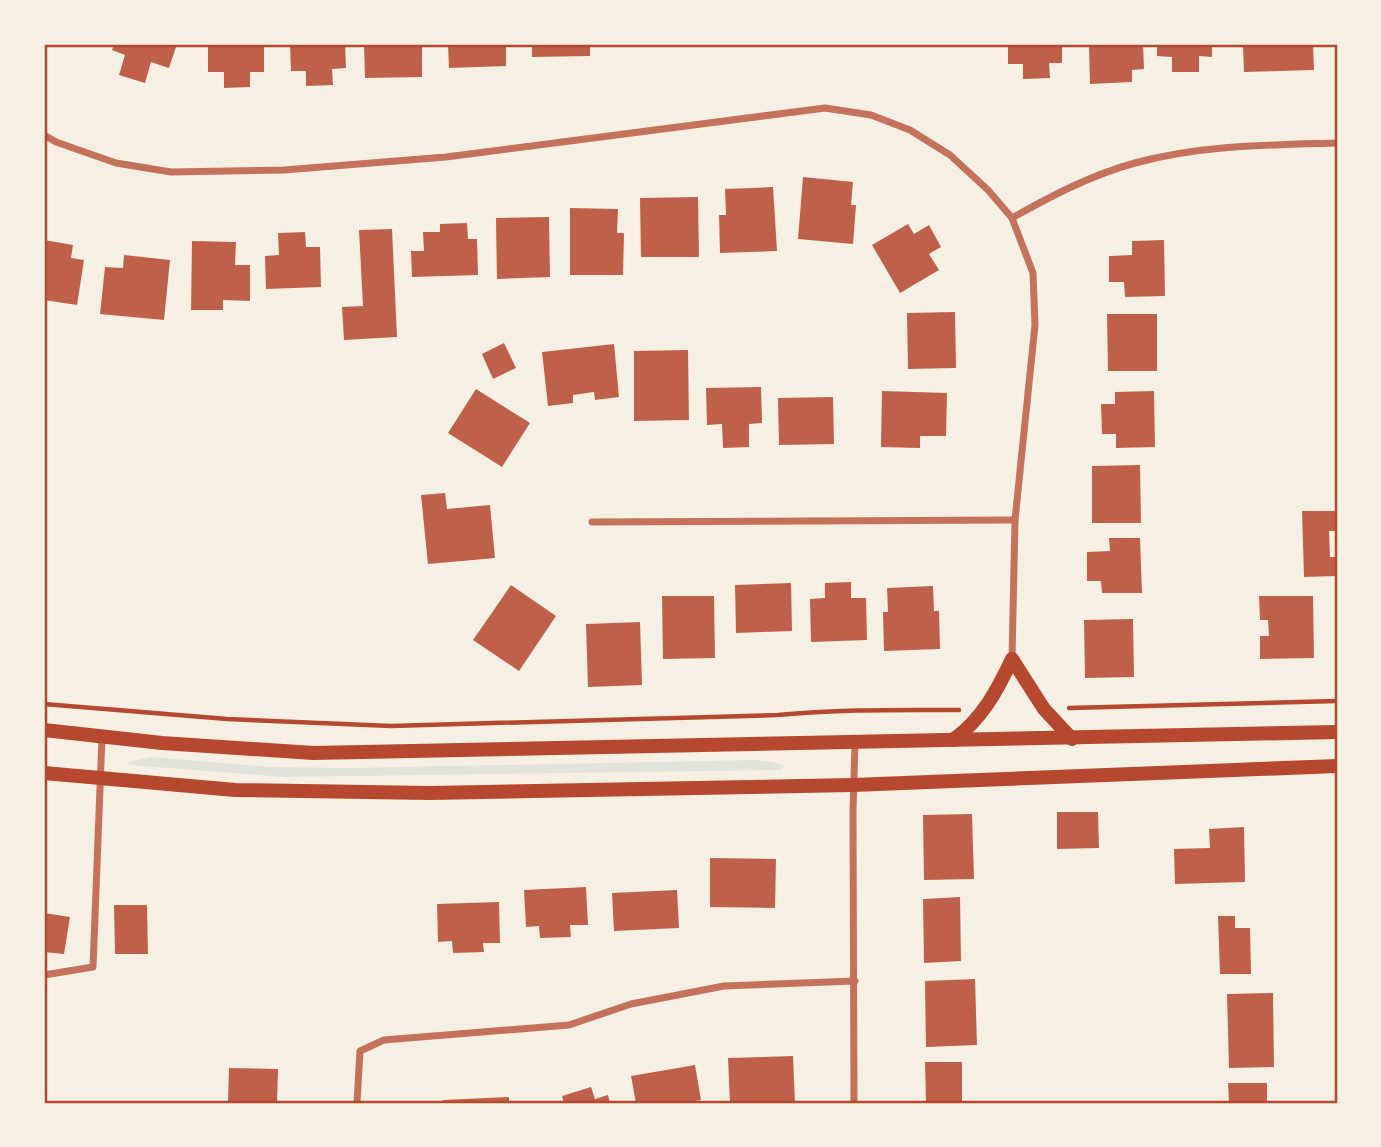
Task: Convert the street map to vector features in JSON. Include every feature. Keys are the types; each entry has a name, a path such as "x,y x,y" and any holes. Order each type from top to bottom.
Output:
{"main road":[{"path":"1012,659 1044,709 1072,739"},
{"path":"953,740 968,730 985,710 997,692 1012,659"},
{"path":"44,730 162,743 313,753 1337,732"},
{"path":"44,773 235,790 350,793 853,785 1337,766"}],"street":[{"path":"44,135 56,142 116,163 171,172 284,170 446,157 825,108 870,115 910,130 950,155 988,190 1012,218 1033,273 1035,325 1015,520 1012,659"},
{"path":"1012,218 1056,193 1134,163 1177,153 1228,146 1337,143"},
{"path":"592,522 1015,520"},
{"path":"44,975 93,967 102,737"},
{"path":"854,1103 855,742"},
{"path":"356,1103 360,1051 384,1040 569,1025 631,1004 724,986 855,981"}],"path":[{"path":"1044,709 1337,701"},
{"path":"44,704 227,719 391,726 778,715 876,709 985,710"}],"shaded area":[{"path":"152,757 272,767 350,768 757,760 784,766 781,770 285,777 129,765 128,762"}],"building":[{"path":"114,44 177,44 169,68 151,62 145,83 119,75 125,55 112,50"},
{"path":"208,44 264,44 264,72 250,72 250,87 224,88 224,72 208,72"},
{"path":"290,44 345,44 346,68 332,69 333,85 306,86 306,71 291,71"},
{"path":"364,44 422,44 422,77 365,78"},
{"path":"448,44 506,44 506,66 449,68"},
{"path":"532,44 590,44 590,56 532,57"},
{"path":"1008,44 1062,44 1062,63 1049,63 1050,78 1023,79 1023,64 1008,64"},
{"path":"1089,44 1143,44 1144,69 1132,70 1132,82 1090,84"},
{"path":"1157,44 1212,44 1212,57 1199,56 1199,72 1172,72 1172,57 1157,56"},
{"path":"1243,44 1313,44 1314,70 1244,72"},
{"path":"803,177 853,182 851,205 856,205 853,244 798,239"},
{"path":"773,187 777,251 720,253 719,215 726,215 725,189"},
{"path":"698,197 699,257 641,257 640,198"},
{"path":"570,208 618,209 617,233 624,233 623,275 570,275"},
{"path":"549,217 550,277 497,279 496,218"},
{"path":"467,223 468,239 477,239 478,275 412,277 411,251 424,251 423,232 440,232 440,224"},
{"path":"908,224 914,234 929,225 941,247 929,254 939,270 900,293 872,245"},
{"path":"392,229 397,337 344,340 342,307 363,306 359,230"},
{"path":"305,232 306,247 320,247 321,287 266,289 265,256 279,255 278,233"},
{"path":"44,240 73,245 71,258 84,260 77,305 44,300"},
{"path":"1164,240 1165,296 1125,297 1124,282 1109,282 1109,256 1132,255 1132,241"},
{"path":"192,241 236,242 235,265 250,265 250,301 223,300 223,310 191,310"},
{"path":"124,255 170,260 164,320 100,314 105,267 123,268"},
{"path":"955,312 956,368 908,369 907,313"},
{"path":"1107,314 1157,314 1157,371 1108,371"},
{"path":"504,343 516,368 493,379 482,354"},
{"path":"614,344 619,397 595,400 594,392 573,395 573,403 548,406 542,352"},
{"path":"688,350 689,420 634,421 634,351"},
{"path":"761,387 762,423 749,424 749,447 723,448 722,424 707,425 706,388"},
{"path":"476,389 530,423 502,467 448,433"},
{"path":"882,391 947,393 946,436 920,436 920,448 881,447"},
{"path":"1154,391 1155,447 1116,448 1116,434 1102,434 1101,404 1115,404 1115,392"},
{"path":"833,397 834,444 779,445 778,398"},
{"path":"1140,465 1141,523 1092,523 1092,466"},
{"path":"445,493 447,509 490,505 495,558 428,564 421,495"},
{"path":"1302,511 1337,511 1337,531 1329,531 1330,557 1337,557 1337,576 1304,577"},
{"path":"1109,538 1140,538 1142,593 1102,593 1101,581 1087,581 1087,552 1110,551"},
{"path":"851,582 851,598 866,598 867,640 811,642 810,599 825,598 825,583"},
{"path":"791,583 792,631 736,633 735,585"},
{"path":"511,585 556,616 519,671 473,640"},
{"path":"933,586 934,611 939,611 940,649 884,651 883,612 888,612 887,588"},
{"path":"662,596 714,596 715,658 663,659"},
{"path":"1259,596 1313,596 1314,658 1260,659 1260,636 1269,636 1268,620 1260,620"},
{"path":"1133,619 1134,677 1085,678 1084,620"},
{"path":"640,622 642,685 588,687 586,624"},
{"path":"1057,812 1098,812 1099,848 1057,849"},
{"path":"972,814 974,879 924,880 923,815"},
{"path":"1244,827 1245,882 1175,884 1174,849 1210,848 1209,829"},
{"path":"710,858 776,859 775,908 710,907"},
{"path":"586,887 588,925 570,925 571,937 540,938 539,926 526,927 524,890"},
{"path":"677,890 679,928 614,931 612,893"},
{"path":"960,897 961,961 924,963 923,899"},
{"path":"499,902 500,943 483,943 484,952 453,953 452,941 438,942 437,904"},
{"path":"114,905 147,905 148,954 115,954"},
{"path":"44,913 70,917 64,954 44,952"},
{"path":"1218,916 1235,916 1235,928 1250,928 1251,974 1220,974"},
{"path":"975,979 977,1045 926,1047 925,981"},
{"path":"1273,993 1274,1067 1229,1068 1227,994"},
{"path":"793,1056 795,1103 730,1103 728,1058"},
{"path":"925,1062 962,1062 962,1103 926,1103"},
{"path":"695,1065 701,1100 682,1103 636,1103 631,1076"},
{"path":"229,1068 278,1069 277,1103 228,1103"},
{"path":"1228,1083 1267,1083 1267,1103 1229,1103"},
{"path":"591,1087 595,1099 608,1095 610,1103 564,1103 562,1096"},
{"path":"509,1097 509,1103 443,1103 443,1100"}]}
